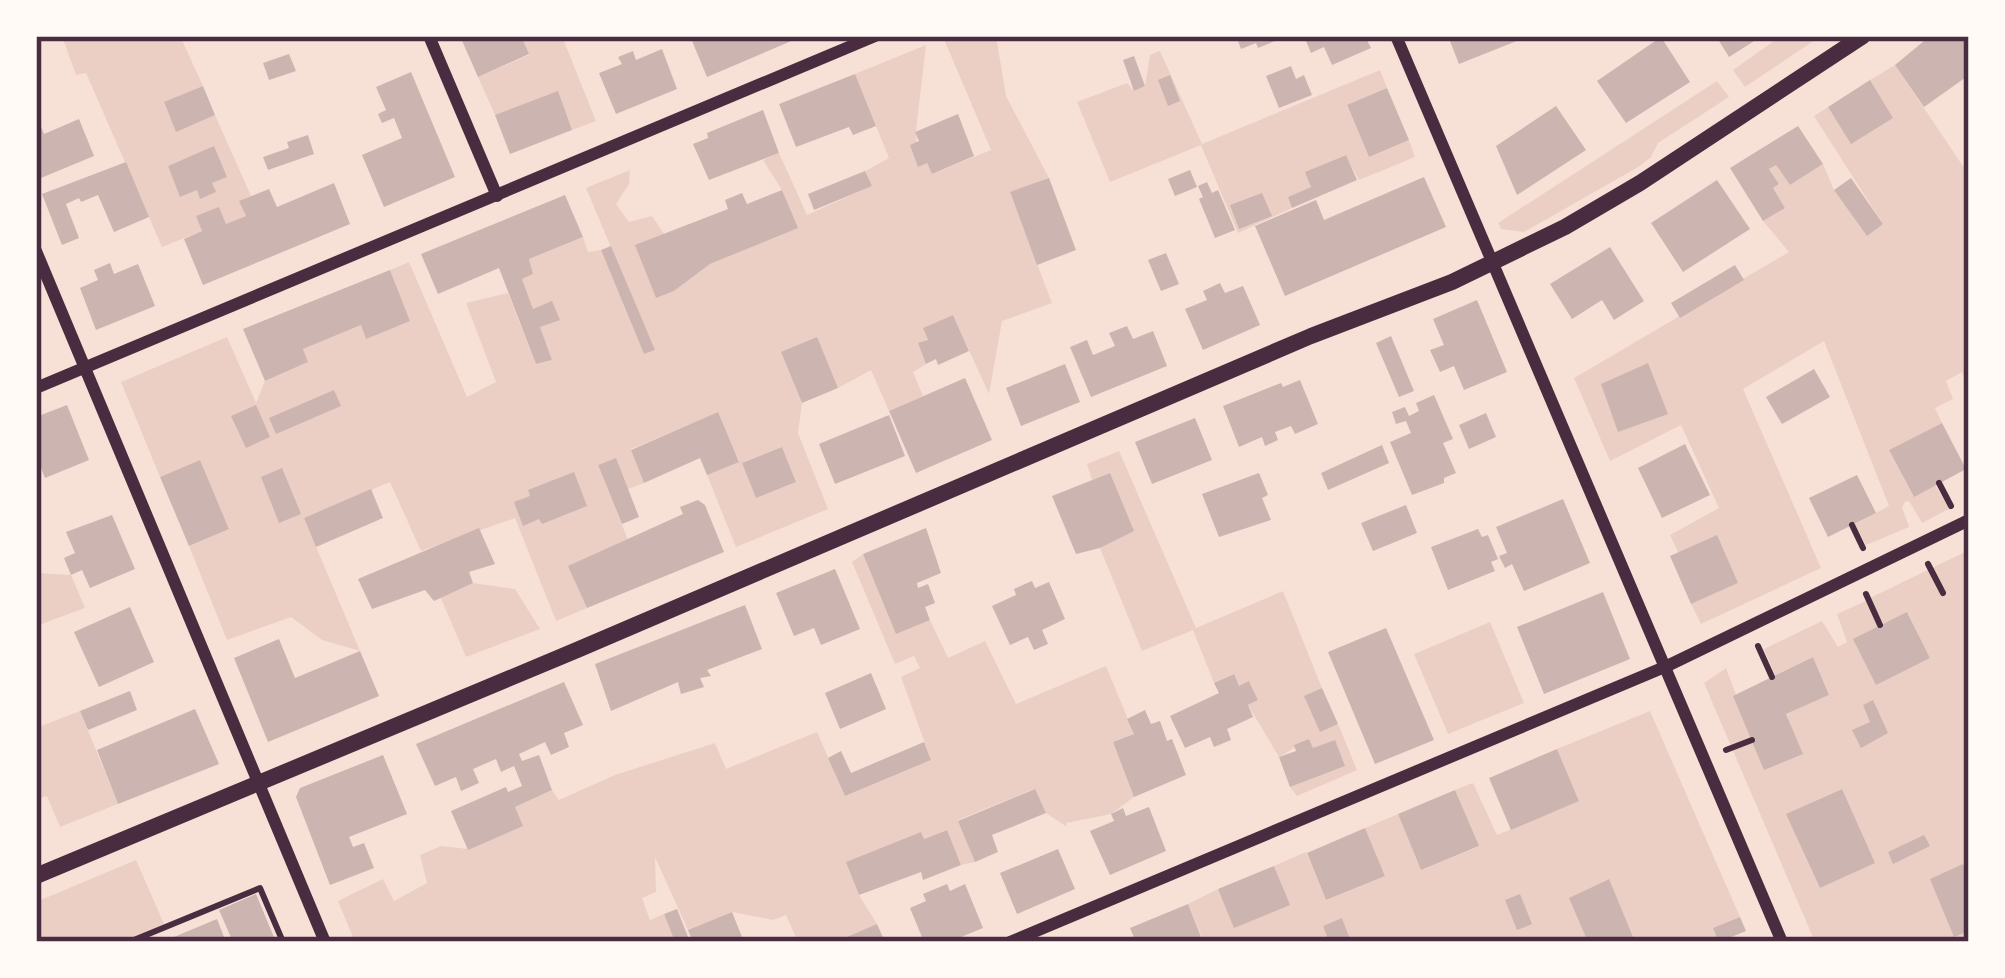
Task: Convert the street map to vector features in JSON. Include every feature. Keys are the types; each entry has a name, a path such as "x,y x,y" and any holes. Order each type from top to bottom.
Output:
{"street":[{"path":"429,36 497,196"},
{"path":"36,388 875,36"},
{"path":"1396,36 1781,942"},
{"path":"36,876 1494,262 1640,184 1863,36"},
{"path":"36,251 325,942"},
{"path":"1010,942 1666,666 1969,520"}],"path":[{"path":"1939,483 1953,509"},
{"path":"1852,525 1865,551"},
{"path":"1928,565 1943,593"},
{"path":"1866,594 1880,626"},
{"path":"1758,646 1772,677"},
{"path":"1726,750 1752,740"},
{"path":"132,942 264,886 283,942"}],"shaded area":[{"path":"62,36 180,36 203,86 164,103 176,131 215,115 251,196 240,201 246,216 226,224 218,207 202,231 162,247 86,73 76,75","holes":["214,147 226,177 212,183 215,192 200,198 197,190 180,196 168,166"]},
{"path":"521,36 562,36 596,121 572,130 557,92 495,115 478,77 529,55"},
{"path":"996,36 1006,96 1049,178 1010,193 1052,303 1002,321 989,394 953,315 923,328 928,340 919,344 926,364 913,372 923,396 889,411 871,370 838,388 781,352 802,403 798,433 828,509 736,547 707,475 739,461 717,413 631,449 644,483 628,489 615,459 598,465 628,540 569,566 587,608 556,621 515,518 421,551 390,482 304,518 360,651 322,640 291,617 227,640 189,546 229,529 200,460 160,477 121,382 227,337 256,403 265,381 308,362 303,349 361,325 366,338 410,321 390,270 409,262 467,397 496,382 466,303 508,293 536,364 552,360 522,279 533,274 529,259 583,237 588,252 601,250 644,354 654,350 586,188 630,170 629,184 616,204 629,222 652,216 665,235 636,246 656,298 674,291 710,264 797,228 763,160 779,153 807,215 871,186 865,171 889,158 855,74 926,45 916,131 918,166 927,163 932,174 991,150 943,37","holes":["782,447 796,482 756,497 742,463"]},
{"path":"1781,36 1821,36 1745,87 1733,70"},
{"path":"1160,51 1202,144 1380,70 1387,88 1347,106 1369,157 1409,140 1415,157 1359,180 1345,155 1306,172 1311,187 1288,197 1292,208 1238,233 1201,145 1110,182 1077,102 1127,83 1134,91 1145,86 1150,55"},
{"path":"1895,65 1969,175 1969,393 1962,372 1946,381 1953,399 1935,408 1942,423 1889,450 1913,496 1935,485 1949,509 1922,523 1909,501 1905,502 1902,507 1909,527 1866,545 1855,524 1889,506 1824,341 1743,389 1821,568 1701,624 1691,604 1738,583 1678,552 1670,535 1719,508 1681,425 1610,461 1574,378 1789,252 1763,221 1785,208 1769,169 1776,165 1790,185 1823,164 1834,190 1867,235 1883,224 1814,116 1828,107 1851,143 1892,118 1870,80"},
{"path":"1717,81 1729,97 1658,143 1640,166 1524,232 1501,229 1498,223"},
{"path":"1119,451 1196,628 1283,591 1322,688 1305,697 1320,731 1338,724 1357,770 1297,796 1290,787 1344,766 1313,748 1309,739 1279,757 1248,705 1258,700 1250,682 1239,686 1233,674 1214,683 1193,630 1142,651 1100,548 1133,531 1110,473 1092,480 1087,464"},
{"path":"1969,550 1969,942 1815,942 1704,683 1726,668 1736,695 1802,754 1786,714 1829,695 1813,657 1775,675 1764,649 1822,621 1838,647 1847,642 1837,614 1866,601 1878,627 1854,639 1876,684 1930,658 1908,613 1883,624 1870,598","holes":["1841,789 1874,863 1820,888 1787,814"]},
{"path":"863,554 896,633 930,620 948,658 985,641 1016,704 1106,666 1134,734 1113,742 1134,797 1111,814 1066,823 1067,827 1046,813 1034,789 958,820 975,862 961,865 946,830 924,839 921,832 847,862 877,924 835,942 798,942 786,915 773,920 732,912 688,930 655,857 656,892 642,898 650,920 664,914 675,942 355,942 338,901 383,879 394,901 427,883 420,855 441,846 468,849 515,807 552,790 559,800 615,775 715,743 726,769 817,732 845,796 931,760 901,677 920,668 914,656 895,664 852,562"},
{"path":"36,573 71,575 85,608 36,626"},
{"path":"473,583 515,589 540,629 466,657 440,596"},
{"path":"1490,622 1524,703 1448,734 1414,654"},
{"path":"80,711 118,804 60,827 47,796 36,799 36,728"},
{"path":"1650,711 1740,917 1714,928 1719,942 1627,942 1634,938 1608,879 1570,898 1588,942 1351,942 1341,919 1323,926 1329,942 1204,942 1188,904 1218,889 1289,905 1274,866 1306,852 1326,900 1385,876 1365,828 1398,814 1421,870 1478,847 1455,790 1473,783 1497,835 1579,801 1557,749"},
{"path":"136,860 164,924 121,942 36,942 36,902"}],"building":[{"path":"460,36 521,36 529,54 478,77"},
{"path":"690,36 803,36 707,77"},
{"path":"1236,36 1287,36 1258,48 1256,43 1241,49"},
{"path":"1304,36 1365,36 1371,48 1332,65 1324,47 1311,53"},
{"path":"1448,36 1529,36 1459,64"},
{"path":"1716,36 1762,36 1729,57"},
{"path":"1930,36 1969,36 1969,75 1924,107 1895,65"},
{"path":"1661,37 1690,82 1626,123 1597,81"},
{"path":"662,49 677,89 616,114 599,73 622,64 618,57 633,51 636,60"},
{"path":"289,54 296,71 269,80 263,63"},
{"path":"1134,56 1145,86 1134,91 1123,60"},
{"path":"1291,66 1296,79 1304,75 1312,95 1279,108 1266,76"},
{"path":"411,72 455,177 384,207 362,155 402,138 394,118 382,123 378,114 386,110 376,87"},
{"path":"855,74 876,126 853,135 849,127 796,147 779,104"},
{"path":"1170,75 1180,101 1168,106 1158,80"},
{"path":"1870,80 1893,118 1851,144 1828,107"},
{"path":"203,86 215,115 176,132 164,102"},
{"path":"1387,88 1409,140 1369,157 1347,105"},
{"path":"558,91 572,130 510,154 495,115"},
{"path":"1556,106 1586,150 1517,195 1496,146"},
{"path":"763,110 779,153 709,180 693,144 708,138 707,133"},
{"path":"958,114 974,156 932,174 927,163 918,167 910,145 919,141 915,132"},
{"path":"36,115 44,134 79,119 94,156 36,180"},
{"path":"1798,126 1823,164 1790,185 1776,165 1769,169 1785,208 1763,221 1730,168"},
{"path":"308,135 314,154 268,170 263,157"},
{"path":"214,146 227,177 212,183 216,192 200,199 197,190 180,197 168,166"},
{"path":"1346,155 1357,180 1292,208 1288,197 1311,187 1305,172"},
{"path":"126,162 149,217 114,232 98,195 81,202 79,198 66,204 79,238 62,245 42,194"},
{"path":"1190,170 1197,187 1175,196 1168,179"},
{"path":"865,171 872,186 814,210 808,194"},
{"path":"1424,177 1446,227 1285,296 1255,226 1316,200 1324,220"},
{"path":"1049,178 1076,250 1037,265 1010,192"},
{"path":"1851,178 1883,224 1867,236 1834,190"},
{"path":"1717,180 1750,229 1683,272 1651,223"},
{"path":"1207,182 1212,193 1218,190 1235,230 1215,238 1199,199 1203,197 1198,186"},
{"path":"334,183 350,224 203,285 184,239 202,231 196,216 219,207 226,224 246,216 239,201 269,189 277,207"},
{"path":"782,190 798,228 710,264 674,291 656,298 635,245 728,209 725,200 742,193 747,204"},
{"path":"1262,193 1272,216 1239,229 1230,205"},
{"path":"565,195 583,237 529,259 533,274 522,279 533,309 552,301 560,320 540,327 552,360 536,364 499,268 438,294 421,254"},
{"path":"611,246 655,350 644,354 601,250"},
{"path":"1610,247 1644,301 1614,320 1602,300 1572,319 1550,284"},
{"path":"1166,253 1179,284 1161,291 1148,260"},
{"path":"110,263 114,274 138,264 155,306 96,330 80,288 98,280 94,270"},
{"path":"1735,265 1744,280 1680,318 1671,303"},
{"path":"390,270 410,321 366,339 361,325 303,349 308,362 265,381 243,329"},
{"path":"1220,283 1225,293 1243,286 1260,325 1203,350 1185,309 1207,300 1203,291"},
{"path":"1477,300 1507,372 1464,390 1454,366 1440,372 1430,350 1444,345 1433,319"},
{"path":"953,315 969,351 938,365 936,359 926,364 918,343 928,340 923,328"},
{"path":"1127,326 1133,339 1153,331 1167,366 1091,397 1070,347 1087,340 1093,355 1115,346 1109,333"},
{"path":"1391,336 1414,391 1399,397 1376,343"},
{"path":"817,337 838,388 802,403 781,352"},
{"path":"1648,363 1668,414 1618,432 1601,384"},
{"path":"1065,364 1080,402 1021,426 1006,388"},
{"path":"1814,369 1830,397 1782,424 1766,397"},
{"path":"965,378 992,440 916,473 889,411"},
{"path":"1300,380 1318,424 1295,434 1291,426 1275,432 1278,440 1265,446 1262,437 1239,447 1223,406"},
{"path":"334,390 341,406 276,434 269,418"},
{"path":"1434,395 1453,439 1443,443 1456,473 1412,495 1390,442 1411,433 1406,421 1396,424 1392,412 1405,407 1409,416 1419,411 1416,403"},
{"path":"67,405 89,460 45,478 36,455 36,417"},
{"path":"256,405 270,437 246,448 231,416"},
{"path":"718,412 739,462 707,475 700,458 644,483 631,450"},
{"path":"1486,413 1496,437 1469,449 1459,425"},
{"path":"889,415 905,456 835,484 819,444"},
{"path":"1195,418 1212,460 1152,484 1135,442"},
{"path":"1942,423 1966,469 1914,497 1889,450"},
{"path":"1685,444 1710,495 1662,518 1638,468"},
{"path":"1382,445 1389,463 1328,490 1321,473"},
{"path":"782,447 796,482 756,498 742,463"},
{"path":"616,458 639,517 622,524 598,465"},
{"path":"200,460 229,529 189,546 160,477"},
{"path":"282,468 301,514 279,523 261,477"},
{"path":"574,472 587,506 542,524 539,519 523,526 514,502 530,496 528,490"},
{"path":"1110,473 1134,531 1076,554 1052,496"},
{"path":"1259,473 1271,520 1219,537 1202,494"},
{"path":"1857,475 1876,513 1828,537 1809,498"},
{"path":"371,489 383,518 316,547 304,518"},
{"path":"1563,499 1590,563 1524,591 1512,564 1505,568 1499,556 1507,553 1496,527"},
{"path":"698,500 705,505 724,552 587,608 568,566 683,514 680,507"},
{"path":"1406,505 1417,533 1373,551 1361,523"},
{"path":"112,515 135,569 90,588 82,570 71,575 64,558 75,553 66,532"},
{"path":"479,528 495,564 469,572 473,583 434,601 425,590 372,609 358,579"},
{"path":"926,528 941,573 917,583 918,588 928,584 935,603 925,607 930,620 896,634 863,554"},
{"path":"1478,529 1482,537 1488,535 1498,559 1491,562 1495,571 1448,590 1431,547"},
{"path":"1717,535 1738,583 1691,604 1670,556"},
{"path":"835,569 860,629 821,645 814,628 794,636 776,593"},
{"path":"1032,581 1035,588 1049,582 1065,619 1042,630 1048,644 1034,650 1028,637 1010,645 992,606"},
{"path":"1603,592 1630,659 1544,694 1517,627"},
{"path":"745,605 762,649 707,670 711,676 700,678 704,687 681,694 678,682 611,711 595,664"},
{"path":"130,607 154,662 99,687 74,632"},
{"path":"1907,612 1930,658 1876,685 1853,639"},
{"path":"1386,628 1434,740 1375,764 1328,652"},
{"path":"279,639 295,678 360,651 379,696 268,742 234,658"},
{"path":"1813,657 1829,695 1786,714 1803,754 1764,770 1733,696"},
{"path":"871,673 886,709 840,729 825,693"},
{"path":"1234,674 1239,686 1249,681 1258,700 1248,705 1253,717 1227,729 1231,740 1214,747 1210,737 1185,748 1170,716 1219,693 1214,683"},
{"path":"564,682 583,725 564,733 569,747 551,755 545,742 519,754 522,761 539,755 552,790 515,807 523,826 468,850 451,811 506,787 508,792 522,786 514,766 501,772 496,759 473,769 479,783 461,791 456,777 435,786 416,744"},
{"path":"1322,688 1338,724 1320,732 1304,696"},
{"path":"130,691 137,710 88,730 80,711"},
{"path":"1873,700 1888,733 1861,748 1852,730 1870,722 1863,705"},
{"path":"195,709 219,764 118,804 97,750"},
{"path":"1145,710 1151,724 1160,721 1167,741 1172,739 1186,775 1134,797 1113,742 1134,734 1127,719"},
{"path":"1309,739 1313,748 1335,740 1345,766 1290,787 1279,757 1296,751 1294,745"},
{"path":"924,742 931,760 845,796 828,758 841,751 851,773"},
{"path":"1557,749 1579,801 1511,830 1489,778"},
{"path":"383,755 407,814 349,837 353,847 364,843 374,868 330,885 296,797 300,788"},
{"path":"1035,789 1046,813 992,835 998,852 975,862 958,821"},
{"path":"1842,789 1875,863 1820,888 1786,814"},
{"path":"1455,790 1479,846 1421,870 1398,814"},
{"path":"1149,807 1166,851 1110,875 1090,831 1114,821 1111,814 1123,808 1126,816"},
{"path":"1365,828 1385,876 1326,900 1307,853"},
{"path":"947,830 961,865 923,880 921,872 859,895 846,862 921,832 924,839"},
{"path":"1924,835 1930,846 1893,864 1888,852"},
{"path":"1058,849 1075,889 1017,914 1000,873"},
{"path":"1963,864 1969,878 1969,931 1954,937 1930,879"},
{"path":"1274,866 1290,905 1234,928 1218,889"},
{"path":"1609,879 1634,939 1588,942 1569,898"},
{"path":"947,884 950,891 965,884 983,928 949,942 924,942 910,908 926,901 923,894"},
{"path":"256,894 276,942 233,942 219,910"},
{"path":"1520,894 1532,924 1517,930 1505,900"},
{"path":"1188,904 1203,942 1136,942 1130,928"},
{"path":"677,909 690,942 675,942 664,914"},
{"path":"732,912 744,942 693,942 688,930"},
{"path":"1740,917 1746,931 1719,942 1713,928"},
{"path":"1342,918 1351,942 1329,942 1323,926"},
{"path":"217,919 226,942 162,942"},
{"path":"877,924 885,942 835,942"}]}
